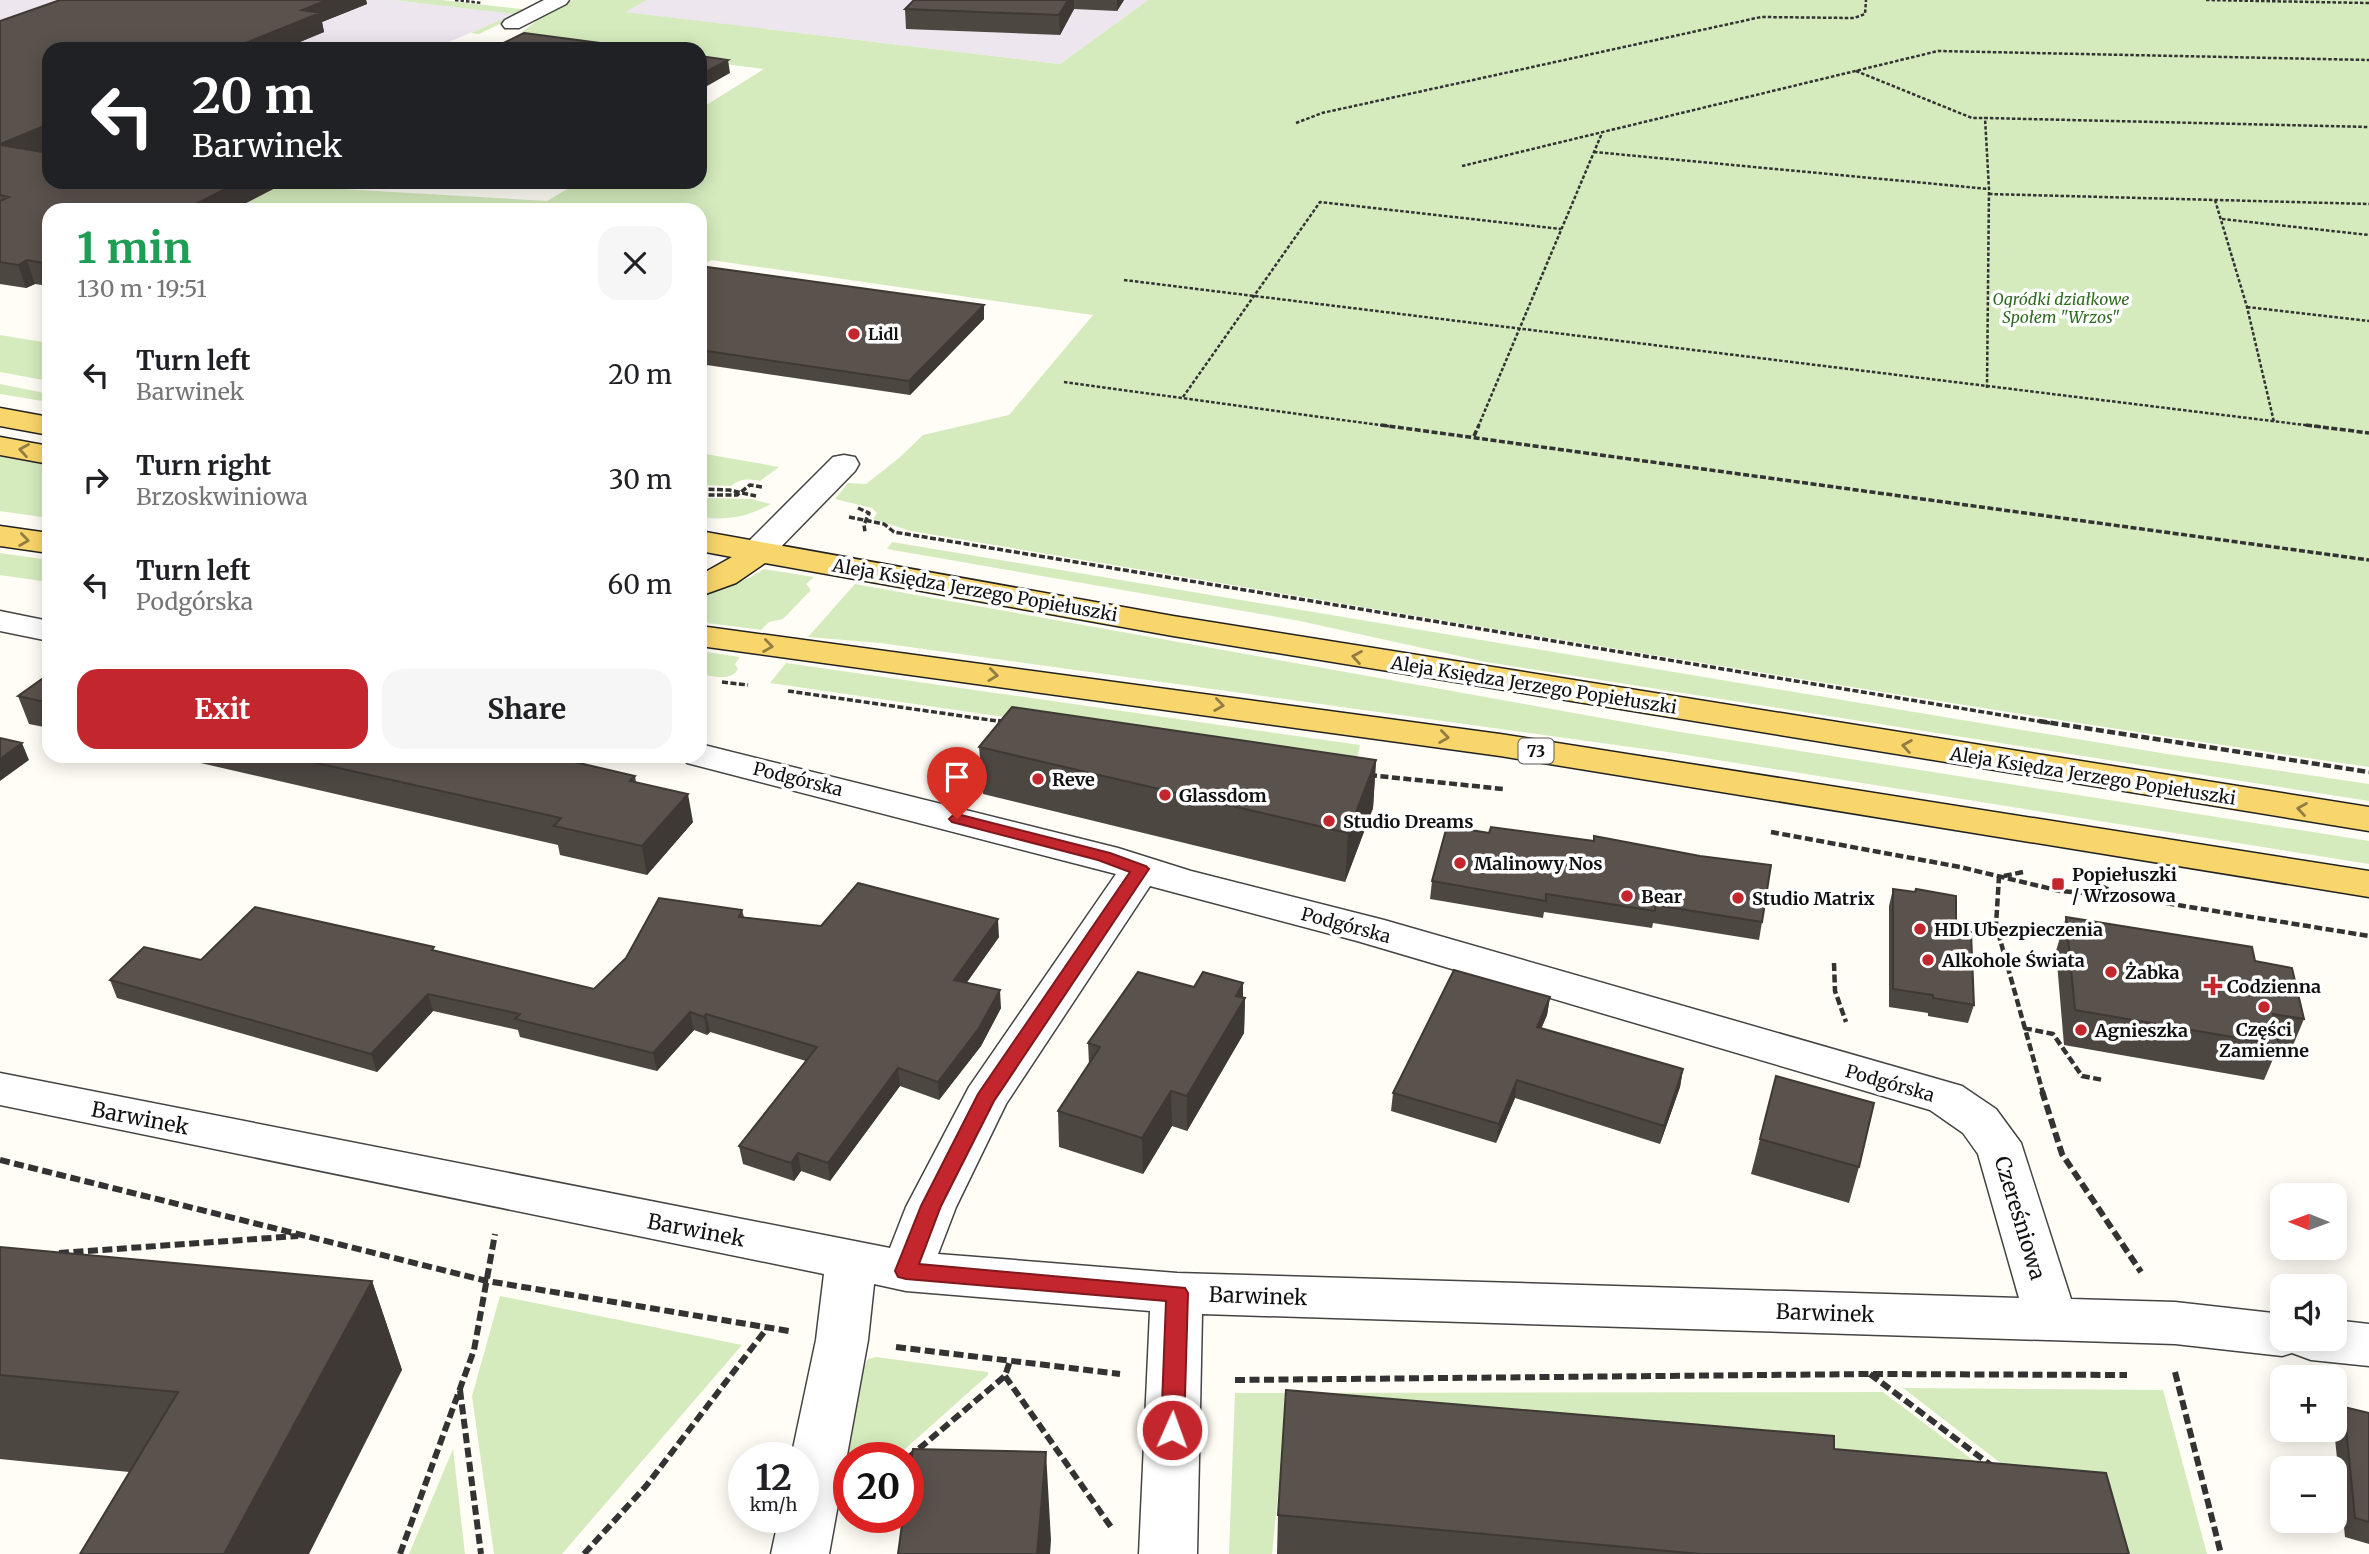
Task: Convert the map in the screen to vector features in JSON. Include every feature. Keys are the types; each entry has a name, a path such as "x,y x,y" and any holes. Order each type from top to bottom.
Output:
{"main road":[{"path":"0,417 42,425"},
{"path":"0,446 42,454"},
{"path":"0,537 42,542"},
{"name":"Aleja Księdza Jerzego Popiełuszki","path":"707,542 1173,626 2369,819"},
{"path":"707,583 743,567 758,551"},
{"name":"73","path":"707,637 1513,747 2369,884"}],"street":[{"path":"512,24 559,0"},
{"path":"758,551 844,464"},
{"path":"0,621 42,630"},
{"name":"Podgórska","path":"707,757 1078,850 1369,930 1946,1098 1982,1121"},
{"path":"906,1271 931,1206 985,1099 1140,869"},
{"name":"Barwinek","path":"0,1089 906,1271 1177,1293 2051,1319 2181,1347 2270,1336"},
{"name":"Czereśniowa","path":"1982,1121 1992,1132 2002,1154 2051,1319"},
{"path":"800,1554 842,1340 852,1261"},
{"path":"1168,1554 1177,1293"},
{"path":"2347,1343 2369,1345"}],"path":[{"path":"1296,123 1322,113 1761,17 1854,18 1866,14 1866,0"},
{"path":"2206,0 2369,3"},
{"path":"1462,166 1938,51 2369,60"},
{"path":"1856,71 1972,118 2369,127"},
{"path":"1985,118 1989,189 1987,388"},
{"path":"1474,436 1602,132"},
{"path":"1594,152 1989,189"},
{"path":"1989,194 2369,204"},
{"path":"2215,200 2247,307 2274,422"},
{"path":"1183,397 1320,202 1562,229"},
{"path":"2222,219 2369,235"},
{"path":"1124,280 2369,433"},
{"path":"2247,307 2369,321"},
{"path":"1065,382 1474,436 2369,561"},
{"path":"741,492 750,485 764,488"},
{"path":"707,492 741,492 764,498"},
{"path":"847,517 884,524 894,533 1936,704 2369,772"},
{"path":"736,684 760,687"},
{"path":"787,691 1008,723"},
{"path":"1364,774 1513,790"},
{"path":"1762,830 1999,877 2019,884 2095,897 2122,896 2369,936"},
{"path":"1999,877 2032,873"},
{"path":"1999,877 1996,925 2023,1028 2062,1154 2181,1347 2175,1375 2221,1554"},
{"path":"2093,884 2122,896"},
{"path":"1834,962 1835,991 1852,1034"},
{"path":"2023,1028 2053,1034 2082,1076 2104,1080"},
{"path":"0,1160 487,1281 792,1332"},
{"path":"400,1554 474,1350 503,1191"},
{"path":"55,1253 303,1236"},
{"path":"584,1554 646,1486 768,1327"},
{"path":"881,1345 1127,1375"},
{"path":"2175,1375 2181,1347"},
{"path":"924,1444 1005,1376 1010,1361"},
{"path":"1870,1374 2000,1472"},
{"path":"1235,1380 1870,1374 2133,1375"},
{"path":"2161,1375 2175,1375"},
{"path":"1005,1376 1115,1532"},
{"path":"460,1389 481,1554"}],"shaded area":[{"path":"0,0 393,0 516,14 449,42 42,42 42,187 0,214"},
{"path":"647,0 1148,0 1060,64 623,12"}],"green space":[{"path":"393,0 442,0 529,10 479,34 471,33 514,14"},
{"name":"Ogródki działkowe Społem \"Wrzos\"","path":"573,0 647,0 625,12 1060,64 1148,0 2369,0 2369,767 1457,623 911,531 873,519 877,513 872,508 835,499 848,483 866,484 923,435 1009,415 1093,315 711,260 707,263 707,203 246,203 146,189 340,189 547,201 567,189 707,189 707,105 764,69 707,62 707,42 546,42 514,38 544,15"},
{"name":"Ogródki działkowe Społem \"Wrzos\"","path":"56,189 92,189 0,214"},
{"path":"0,335 42,342 42,380 0,372"},
{"path":"0,384 42,393 42,401 0,394"},
{"path":"0,453 42,461 42,517 0,511"},
{"path":"707,454 779,467 760,481 745,480 731,486 707,485"},
{"path":"707,498 751,499 771,504 737,517 707,518"},
{"path":"892,542 2167,754 2369,784 2369,801 1486,662 1300,621 887,549"},
{"path":"0,553 42,559 42,581 0,575"},
{"path":"764,569 814,577 806,584 811,590 783,619 769,622 761,630 707,623 707,594 749,578"},
{"path":"855,584 1680,732 2369,841 2369,864 1674,753 880,643 808,637"},
{"path":"707,652 740,657 735,664 738,669 735,673 731,676 707,675"},
{"path":"786,663 1360,745 1355,768 770,683"},
{"path":"500,1296 742,1345 562,1554 494,1554 472,1396"},
{"path":"876,1357 988,1372 988,1375 913,1442 851,1442 862,1372 868,1359"},
{"path":"1903,1388 2163,1390 2207,1554 2119,1554"},
{"path":"1883,1392 2097,1554 1280,1474 1272,1554 1229,1554 1235,1393"},
{"path":"453,1449 465,1554 409,1554"}],"building":[{"path":"60,0 327,0 302,10 320,13 248,42 42,42 42,127 0,144 0,21"},
{"path":"914,0 1068,0 1059,15 905,9"},
{"path":"524,33 593,42 505,42"},
{"path":"707,57 728,60 707,71"},
{"path":"0,145 42,152 42,189 225,189 198,203 42,203 42,263 27,260 18,265 0,262 0,201 9,197 0,195"},
{"name":"Lidl","path":"707,267 984,305 909,381 707,351"},
{"path":"42,679 42,701 18,696"},
{"path":"1012,707 1376,760 1348,833 979,747"},
{"path":"0,738 22,743 0,759"},
{"path":"316,763 579,763 635,776 630,781 688,794 642,846 554,826 561,818"},
{"path":"1447,826 1489,833 1491,827 1594,841 1594,836 1700,856 1771,865 1762,922 1655,905 1655,911 1546,894 1546,901 1432,881"},
{"path":"858,883 998,919 954,980 1000,990 979,1028 938,1082 898,1068 828,1163 798,1153 791,1163 739,1146 817,1047 706,1014 704,1017 690,1012 653,1053 515,1019 520,1014 428,994 371,1054 110,980 144,947 201,960 255,907 434,947 432,950 594,989 626,958 659,898 742,910 739,917 821,926"},
{"path":"1893,889 1915,892 1916,889 1956,896 1956,929 1971,932 1974,1005 1893,989"},
{"path":"2066,917 2252,947 2255,961 2292,968 2304,1019 2273,1014 2279,1045 2075,1010"},
{"path":"1454,970 1550,997 1537,1027 1683,1069 1664,1126 1517,1080 1499,1124 1393,1093"},
{"path":"1138,972 1194,987 1203,972 1243,983 1236,996 1245,998 1187,1096 1171,1091 1142,1138 1058,1111 1100,1047 1088,1043"},
{"path":"1776,1076 1874,1103 1859,1167 1760,1139"},
{"path":"0,1247 372,1281 224,1554 80,1554 178,1392 0,1375"},
{"path":"1286,1390 1834,1436 1834,1449 2106,1473 2129,1554 1701,1554 1278,1515"},
{"path":"2347,1408 2369,1413 2369,1522 2355,1518 2347,1437"},
{"path":"924,1449 1046,1452 1037,1554 898,1554 901,1533 924,1533"}],"place":[{"name":"Lidl","path":"854,334"},
{"name":"Reve","path":"1038,779"},
{"name":"Glassdom","path":"1165,795"},
{"name":"Studio Dreams","path":"1329,821"},
{"name":"Malinowy Nos","path":"1460,863"},
{"name":"Popiełuszki / Wrzosowa","path":"2058,884"},
{"name":"Bear","path":"1627,896"},
{"name":"Studio Matrix","path":"1738,898"},
{"name":"HDI Ubezpieczenia","path":"1920,929"},
{"name":"Alkohole Świata","path":"1928,960"},
{"name":"Żabka","path":"2111,972"},
{"name":"Codzienna","path":"2213,986"},
{"name":"Części Zamienne","path":"2264,1007"},
{"name":"Agnieszka","path":"2081,1030"}],"route":[{"path":"957,819 1140,869 985,1099 931,1206 906,1271 1177,1293 1172,1430"}]}
